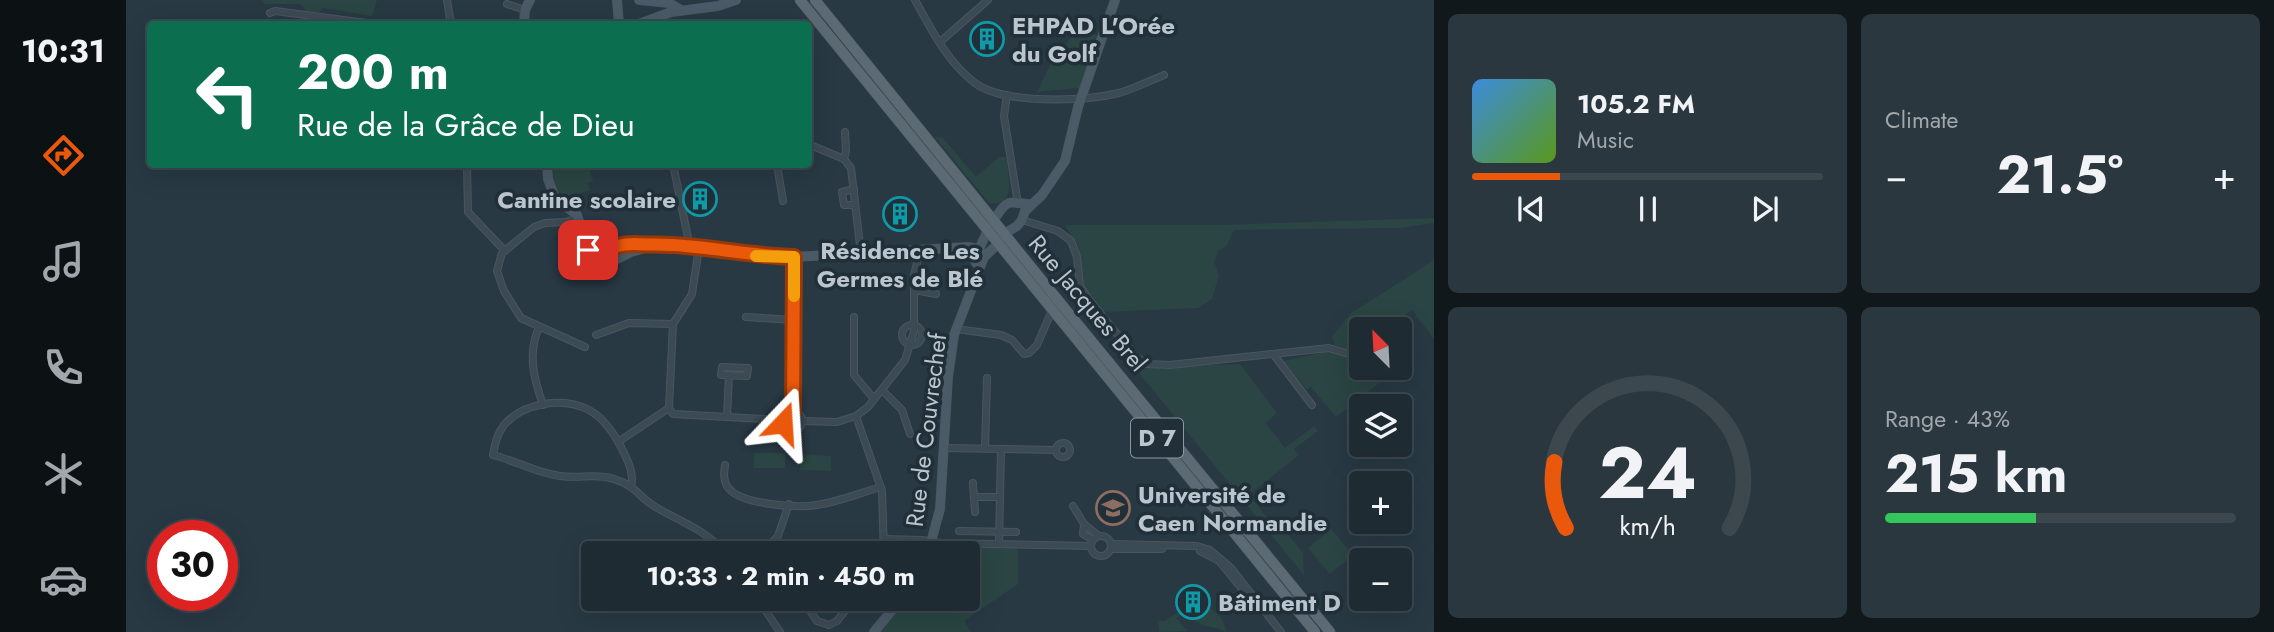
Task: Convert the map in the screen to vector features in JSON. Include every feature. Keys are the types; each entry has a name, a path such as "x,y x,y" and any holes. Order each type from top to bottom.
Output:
{"main road":[{"name":"Rue Jacques Brel","path":"800,0 1330,632"},
{"name":"Rue Jacques Brel","path":"814,0 986,211 994,233 1052,314 1315,632"}],"street":[{"path":"447,0 450,21"},
{"path":"524,21 525,10 530,0"},
{"path":"617,0 619,21"},
{"path":"639,0 669,3 681,10"},
{"path":"658,21 681,10 718,6 736,0"},
{"path":"915,0 940,43 975,83 984,89 1007,96 1034,100 1082,97 1125,91 1164,75"},
{"path":"940,43 988,0"},
{"path":"994,233 1023,217 1065,161 1082,97 1115,0"},
{"path":"507,4 525,10"},
{"path":"270,13 275,11 351,21"},
{"path":"1007,96 1004,116 1014,190 1023,217 1058,230 1070,241 1077,257 1080,286 1134,355 1146,364 1170,365 1329,348 1349,354"},
{"path":"844,159 845,132"},
{"path":"812,146 844,159 851,168 861,254"},
{"path":"467,168 468,212 505,251"},
{"path":"547,168 555,198 578,218 587,245 596,254 629,244 687,246 757,256 794,257 963,248 979,260"},
{"path":"674,168 688,238 687,246"},
{"path":"778,168 783,201"},
{"path":"854,189 842,192 844,205 855,205"},
{"path":"994,233 1004,206 1014,190"},
{"path":"986,211 1014,203 1032,204"},
{"path":"578,218 534,227 505,251 498,278 519,316 585,347"},
{"name":"Rue de Couvrechef","path":"979,260 994,233"},
{"name":"Rue de Couvrechef","path":"932,541 940,509 950,357 956,329 979,260 994,233"},
{"path":"699,248 692,295 673,324 669,408 673,414 782,420"},
{"path":"963,248 979,260"},
{"path":"914,325 914,275 920,251"},
{"path":"793,411 794,257"},
{"path":"914,290 936,293"},
{"path":"956,329 1002,335 1024,354 1037,345 1052,314"},
{"path":"746,317 794,320"},
{"path":"854,317 854,374 874,400"},
{"path":"596,335 629,323 673,324"},
{"path":"911,345 903,340 902,334 904,328 914,325"},
{"path":"803,421 837,422 856,416 883,390 905,359 911,345 920,341 920,329 914,325"},
{"path":"539,327 534,339 532,368 543,405"},
{"path":"1274,355 1312,405"},
{"path":"727,417 729,375"},
{"path":"985,449 987,378"},
{"path":"883,390 902,410 910,434"},
{"path":"631,486 631,469 618,442 600,418 589,410 568,403 543,405 519,413 505,425 497,437 493,455 550,474 565,477 600,475 631,486 650,503 716,541"},
{"path":"618,442 669,408"},
{"path":"793,411 800,414 803,421 800,427 792,431 784,426 782,420 786,413 793,411"},
{"path":"856,416 881,487 885,539 932,541"},
{"path":"943,448 1056,450"},
{"path":"999,544 1001,449"},
{"path":"725,465 726,483 736,495 748,500 821,504 881,487"},
{"path":"974,483 975,512"},
{"path":"975,497 1000,497"},
{"path":"775,541 789,504"},
{"path":"1073,506 1094,541 1094,554 1106,555 1111,546"},
{"path":"1084,524 1083,534 1094,541"},
{"path":"959,531 1016,532"},
{"path":"980,544 1094,541 1106,537 1111,546"},
{"path":"1111,546 1205,552 1219,561 1279,632"},
{"path":"766,611 780,632"},
{"path":"810,611 817,621 829,625 837,621 845,611"},
{"path":"874,632 891,611"}],"green space":[{"path":"261,0 377,0 372,16 323,8 319,12 307,12 300,4 265,4"},
{"path":"1080,26 1083,30 1099,36 1083,88 1036,94 1052,61"},
{"path":"935,137 943,138 976,177 999,157 1006,157 1009,188 1004,200 989,203"},
{"path":"550,168 589,168 593,181 588,183 590,190 562,199 552,181"},
{"path":"1434,218 1434,223 1401,228 1234,230 1227,245 1218,251 1214,262 1219,275 1212,299 1198,308 1104,312 1084,287 1078,248 1065,225 1220,225"},
{"path":"1434,260 1434,339 1412,310 1402,317 1349,317 1349,350 1335,345 1332,337 1350,314"},
{"path":"1335,350 1349,356 1349,380 1383,380 1365,394 1349,394 1349,407 1336,417 1311,387 1306,389 1283,361"},
{"path":"1240,364 1277,413 1266,423 1285,448 1314,426 1318,431 1294,449 1299,455 1249,495 1270,521 1275,518 1303,553 1304,575 1139,373 1145,367"},
{"path":"754,453 785,453 785,468 754,468"},
{"path":"800,454 831,456 831,471 800,470"},
{"path":"1331,529 1349,550 1349,558 1330,574 1308,548"},
{"path":"980,548 1016,548 1018,584 980,610"},
{"path":"1193,603 1216,612 1223,621 1226,632 1202,624 1181,612"},
{"path":"898,611 979,611 964,621 971,632 880,632"},
{"path":"1179,612 1177,618 1187,631 1159,632 1158,621 1165,621"}],"slow traffic":[{"path":"756,256 794,257 794,296"}],"place":[{"name":"EHPAD L'Orée du Golf","path":"987,39"},
{"name":"Cantine scolaire","path":"700,199"},
{"name":"Résidence Les Germes de Blé","path":"900,214"},
{"name":"Université de Caen Normandie","path":"1113,508"},
{"name":"Bâtiment D","path":"1193,602"}],"route":[{"path":"588,250 587,245 597,249 629,244 672,245 757,256 794,257 793,411 784,415 783,423"}]}
